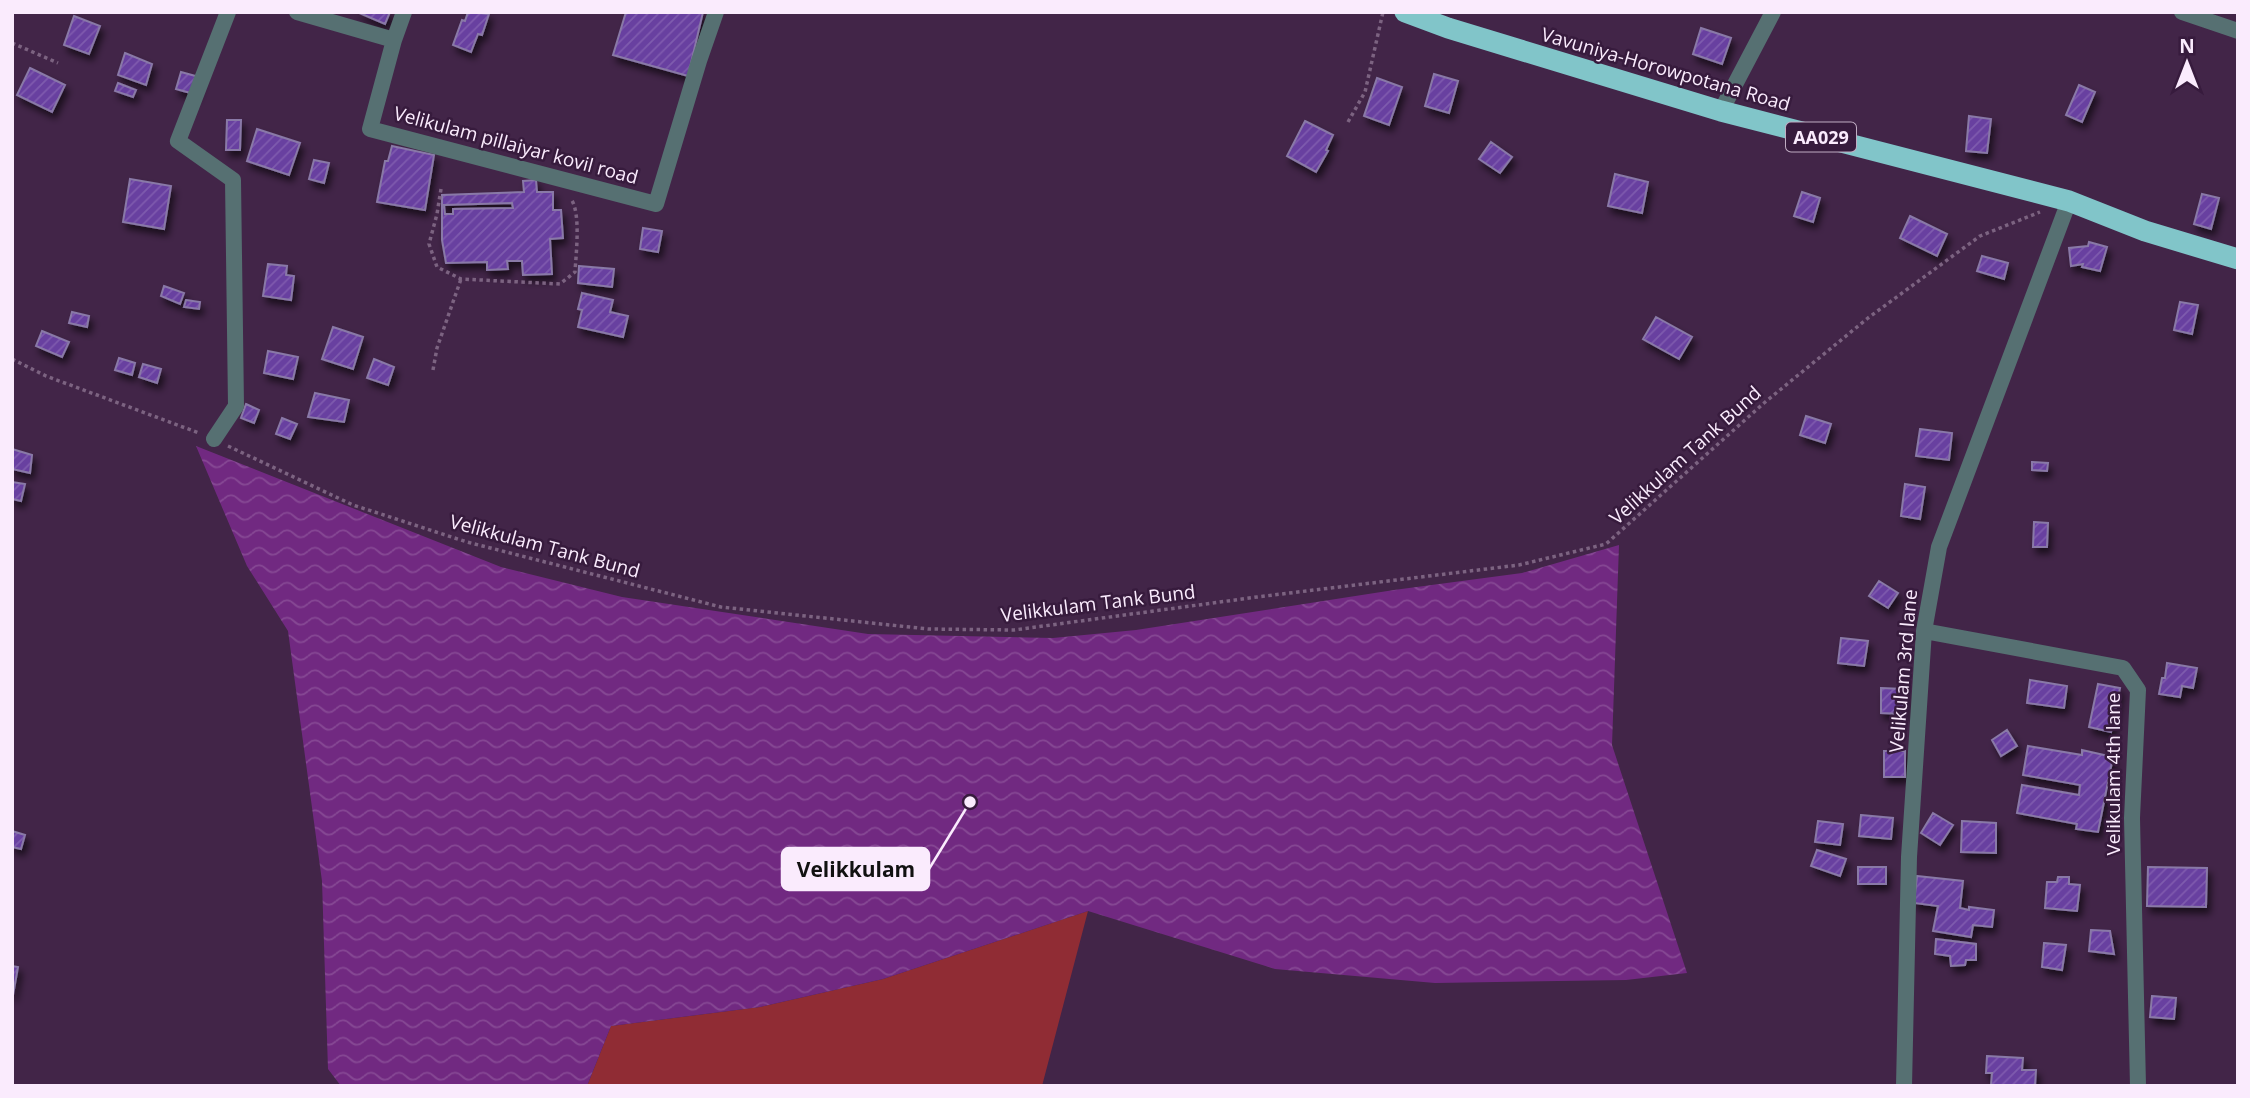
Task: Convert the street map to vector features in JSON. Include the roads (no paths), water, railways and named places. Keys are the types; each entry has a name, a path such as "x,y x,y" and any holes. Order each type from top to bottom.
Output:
{"highway":[{"name":"Vavuniya-Horowpotana Road","path":"1405,12 1448,28 1721,111 2069,201 2145,232 2238,259"}],"street":[{"path":"214,439 236,405 233,180 178,141 228,12"},
{"path":"297,12 394,40"},
{"name":"Velikulam pillaiyar kovil road","path":"404,12 370,129 656,204 716,12"},
{"path":"1721,111 1773,12"},
{"path":"2182,12 2238,31"},
{"name":"Velikulam 3rd lane","path":"1904,1086 1909,857 1924,631 1939,547 2069,201"},
{"name":"Velikulam 4th lane","path":"1924,631 2123,668 2138,690 2132,818 2138,1086"}],"water":[{"path":"196,446 501,567 622,597 868,634 1053,638 1136,630 1522,573 1619,545 1612,745 1687,973 1626,980 1435,983 1275,969 1088,911 883,979 760,1007 611,1026 587,1086 341,1086 328,1069 322,881 288,631 247,566"}],"place":[{"name":"Velikkulam","path":"970,802"}]}
